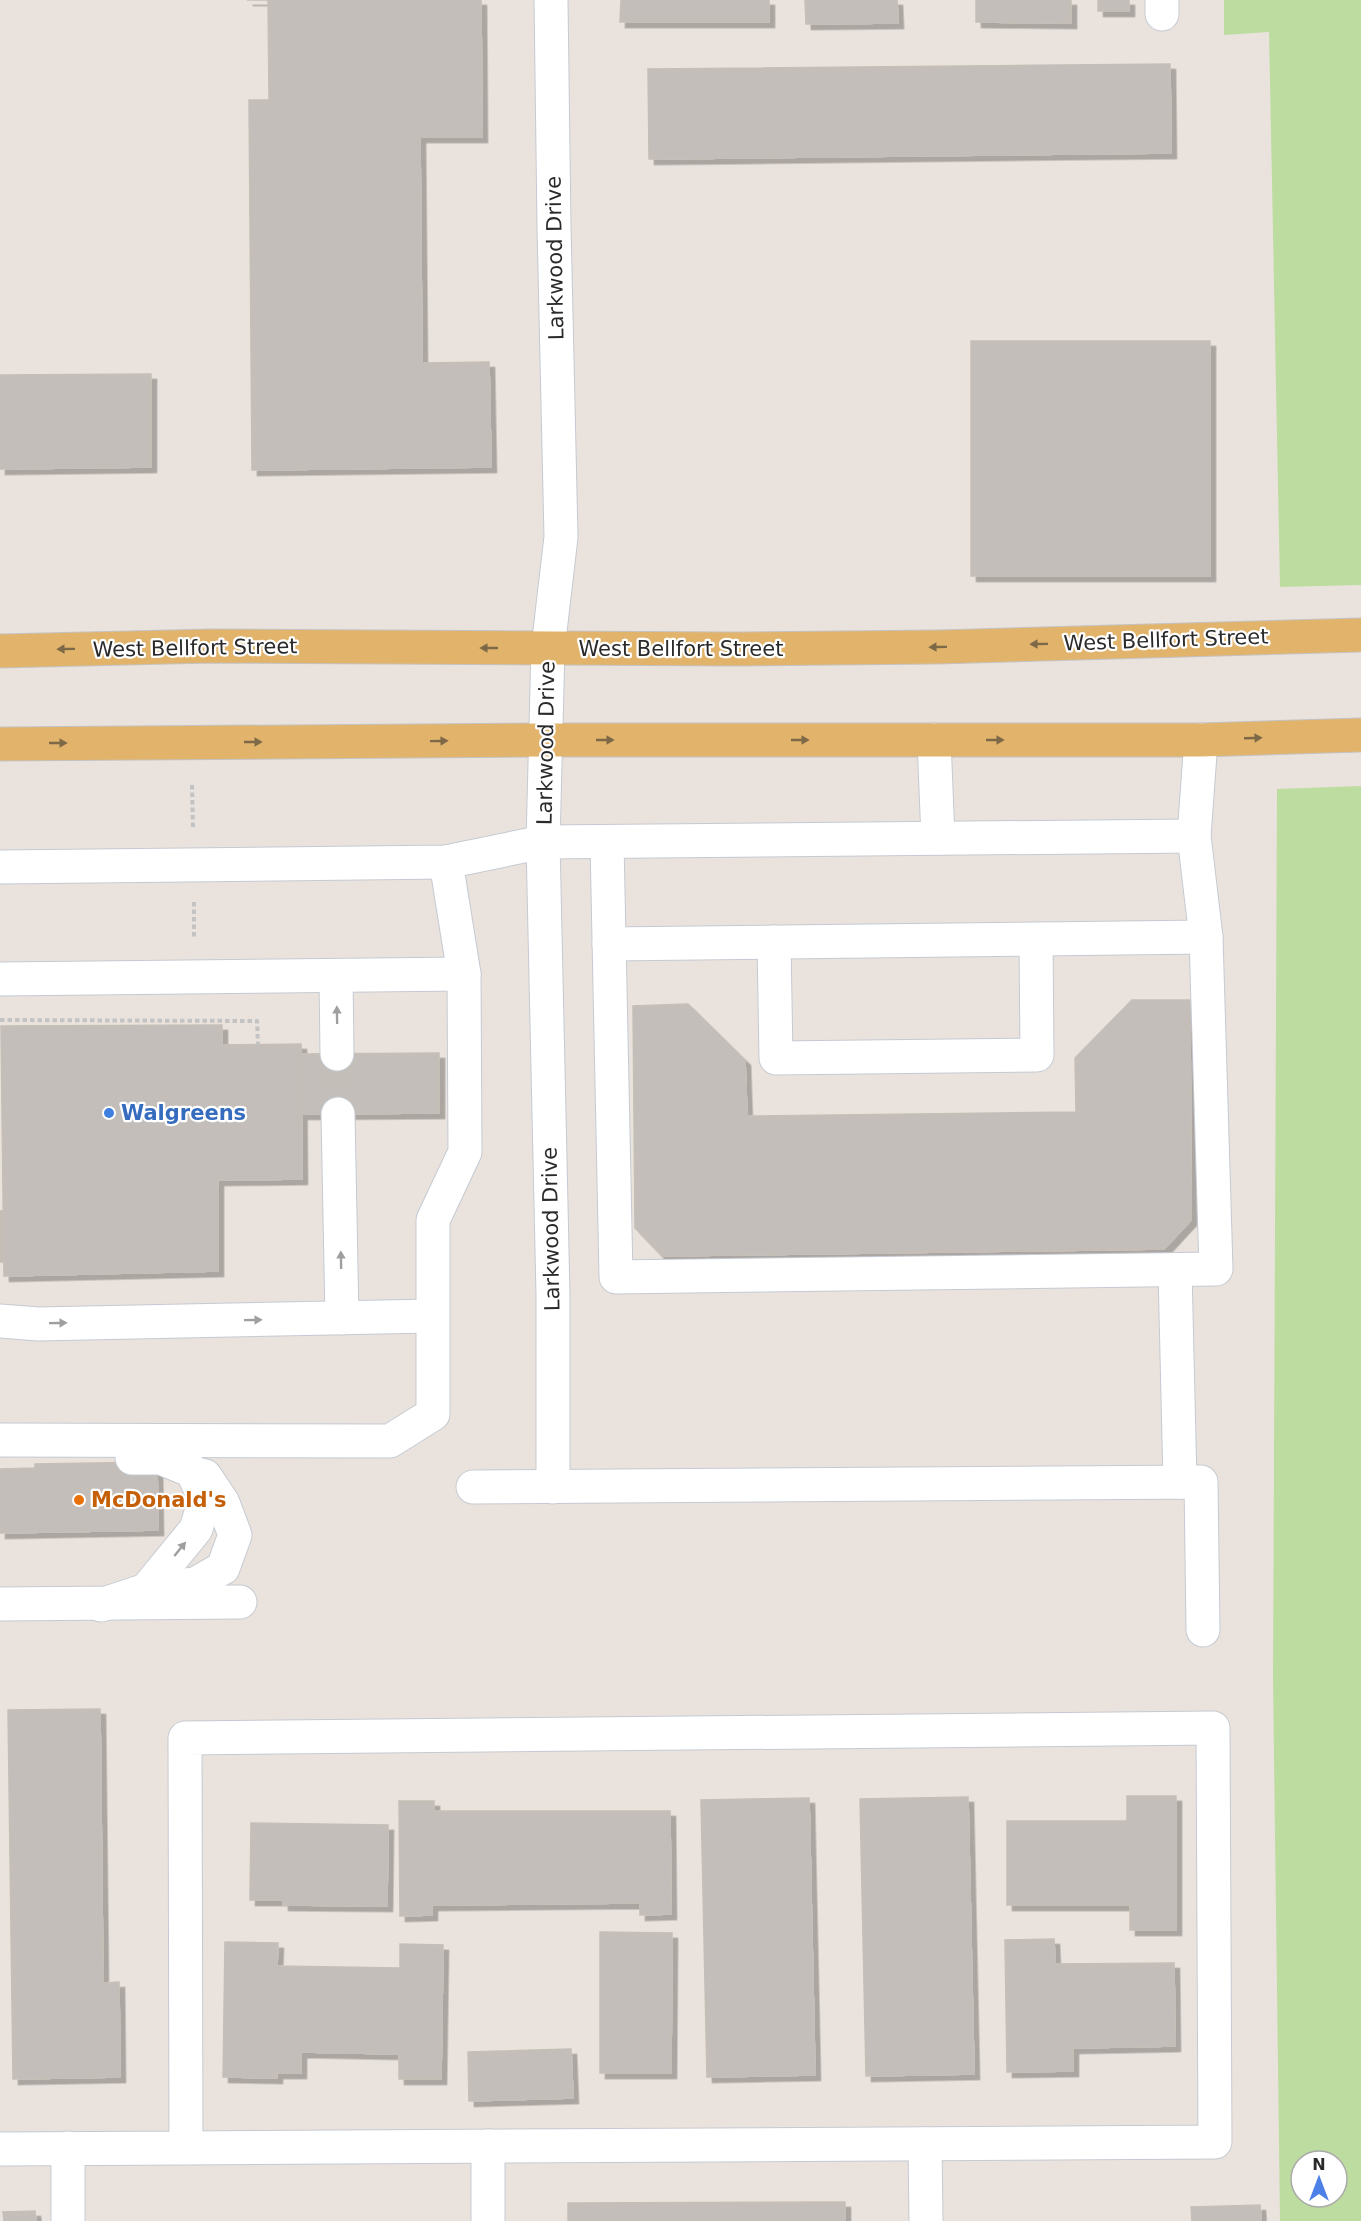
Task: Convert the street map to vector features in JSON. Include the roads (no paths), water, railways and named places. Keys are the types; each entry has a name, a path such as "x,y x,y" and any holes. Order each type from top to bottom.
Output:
{"main road":[{"name":"West Bellfort Street","path":"0,651 212,646 938,647 1348,635"},
{"path":"0,744 546,740 1201,740 1352,735"}],"street":[{"name":"Larkwood Drive","path":"551,0 561,537 548,648 543,842 553,1295 553,1487"},
{"path":"934,740 938,838"},
{"path":"607,842 616,1277 1216,1269 1206,938 1194,836 1201,740"},
{"path":"0,867 446,862 543,842 1194,836"},
{"path":"0,1440 390,1441 434,1414 432,1316 434,1220 465,1152 464,974 446,862"},
{"path":"609,944 1206,938"},
{"path":"774,942 776,1058 1037,1055 1036,939"},
{"path":"0,980 464,974"},
{"path":"336,976 337,1054"},
{"path":"338,1114 342,1318"},
{"path":"1175,1270 1180,1482"},
{"path":"0,1321 38,1324 432,1316"},
{"path":"0,1458 161,1458 205,1476 223,1503 235,1535 224,1568 195,1584 146,1590 101,1605"},
{"path":"146,1590 196,1529 205,1499 192,1471"},
{"path":"473,1486 1201,1482 1203,1630"},
{"path":"0,1604 101,1605 240,1602"},
{"path":"0,2149 68,2148 186,2148 1215,2142 1213,1728 184,1738 186,2148"},
{"path":"925,2144 926,2221"},
{"path":"488,2146 488,2221"},
{"path":"68,2148 68,2221"}],"tunnel":[{"path":"337,1054 338,1114"}],"place":[{"name":"Walgreens","path":"109,1113"},
{"name":"McDonald's","path":"79,1500"}]}
